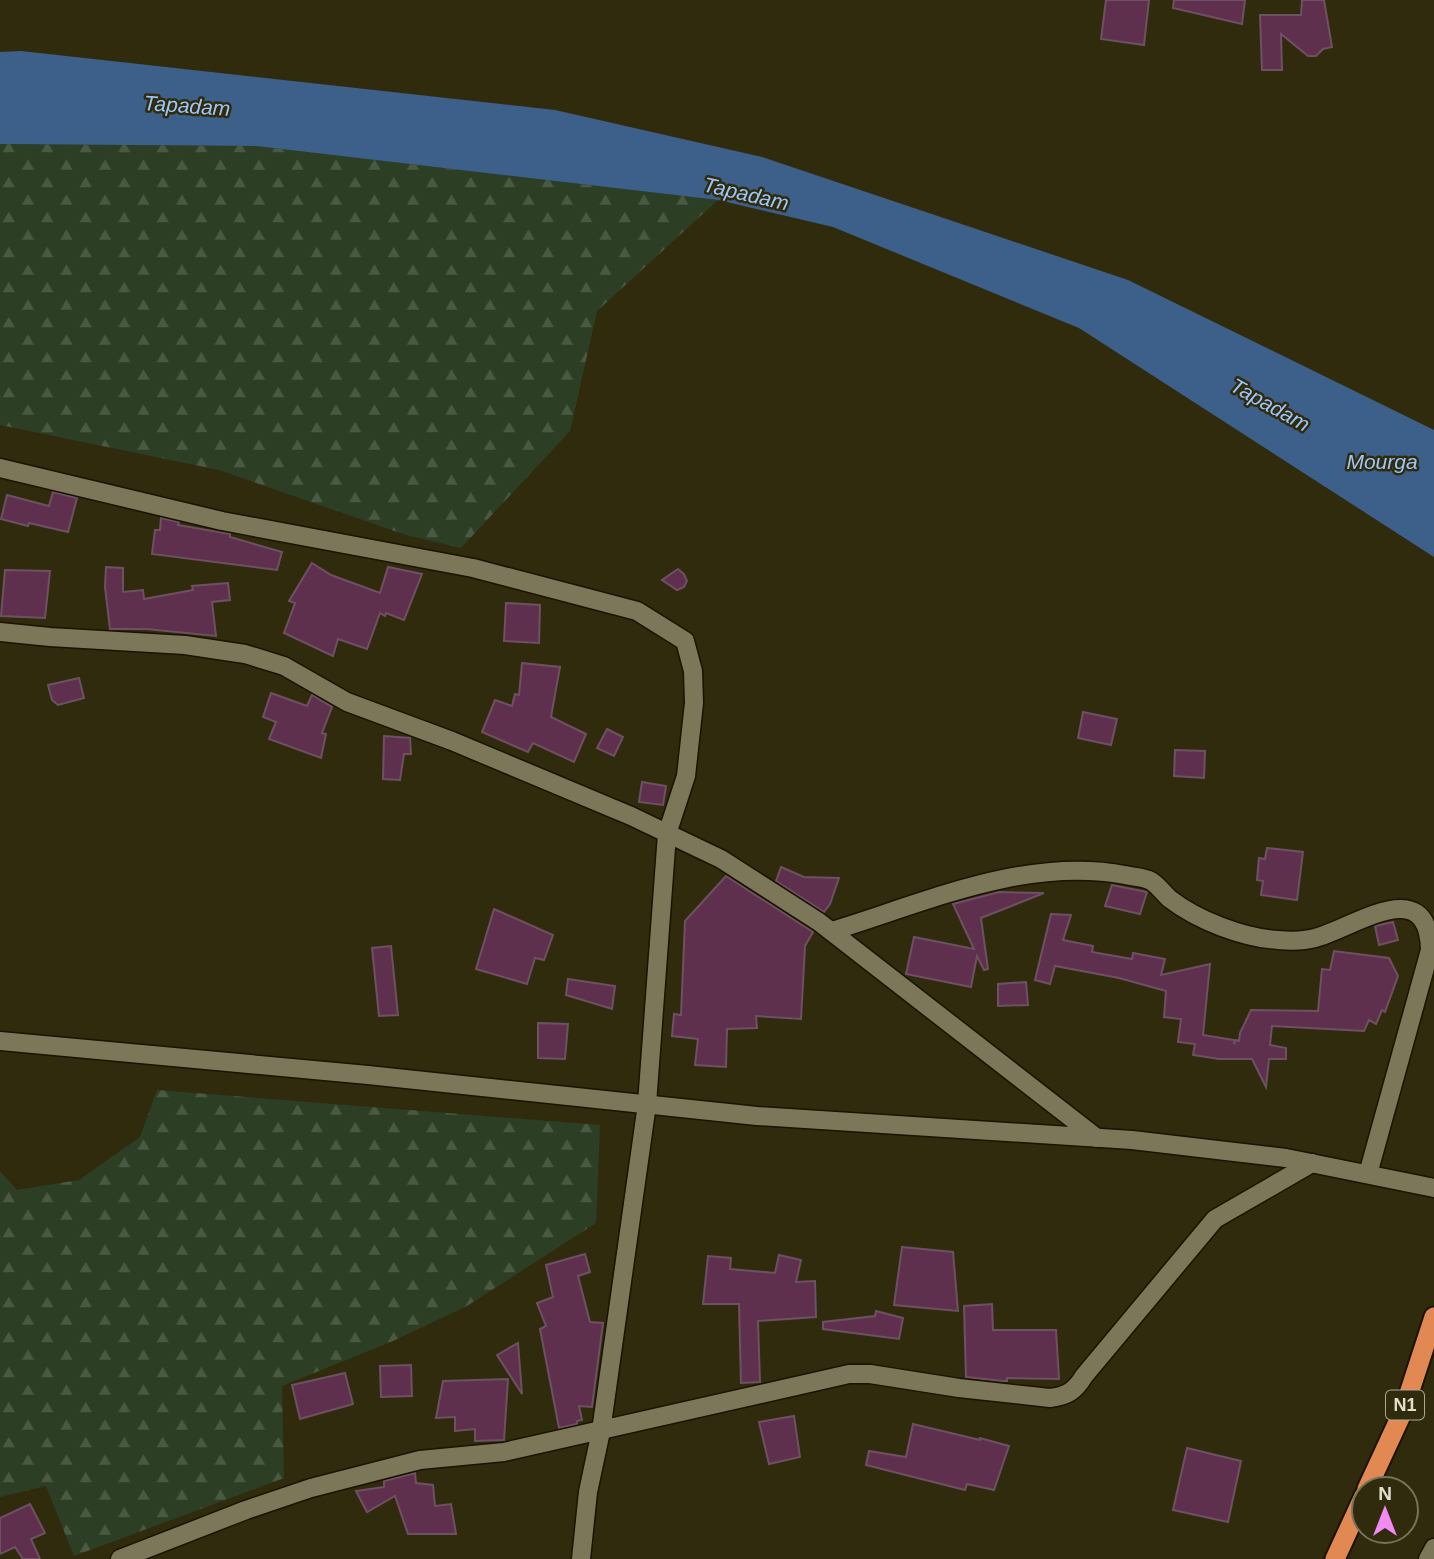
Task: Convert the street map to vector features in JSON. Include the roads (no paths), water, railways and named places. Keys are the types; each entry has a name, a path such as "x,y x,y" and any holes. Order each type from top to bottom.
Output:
{"highway":[{"name":"N1","path":"1373,1475 1404,1409 1434,1317"},
{"path":"1335,1559 1350,1526"}],"street":[{"path":"0,468 222,521 472,568 637,611 685,641 693,671 694,704 686,776 667,834 647,1104 601,1431 588,1492 581,1559"},
{"path":"0,632 185,645 245,654 284,666 347,702 478,752 631,816 738,868 832,931 1097,1138"},
{"path":"832,931 987,882 1035,873 1102,871 1150,880 1171,900 1214,926 1277,940 1314,938 1396,907 1412,911 1422,919 1429,932 1430,950 1368,1174"},
{"path":"0,1041 757,1116 1158,1143 1312,1163 1434,1188"},
{"path":"120,1559 311,1488 420,1460 504,1452 849,1374 870,1374 1050,1398 1064,1396 1077,1388 1084,1376 1215,1219 1312,1163"},
{"path":"1428,1559 1434,1548"}],"water":[{"name":"Mourga","path":"21,51 555,110 762,157 1128,280 1434,430 1434,557 1079,328 833,227 718,200 256,146 0,144 0,52"}],"water label":[{"name":"Tapadam","path":"187,106"},
{"name":"Tapadam","path":"746,194"},
{"name":"Tapadam","path":"1270,405"}]}
